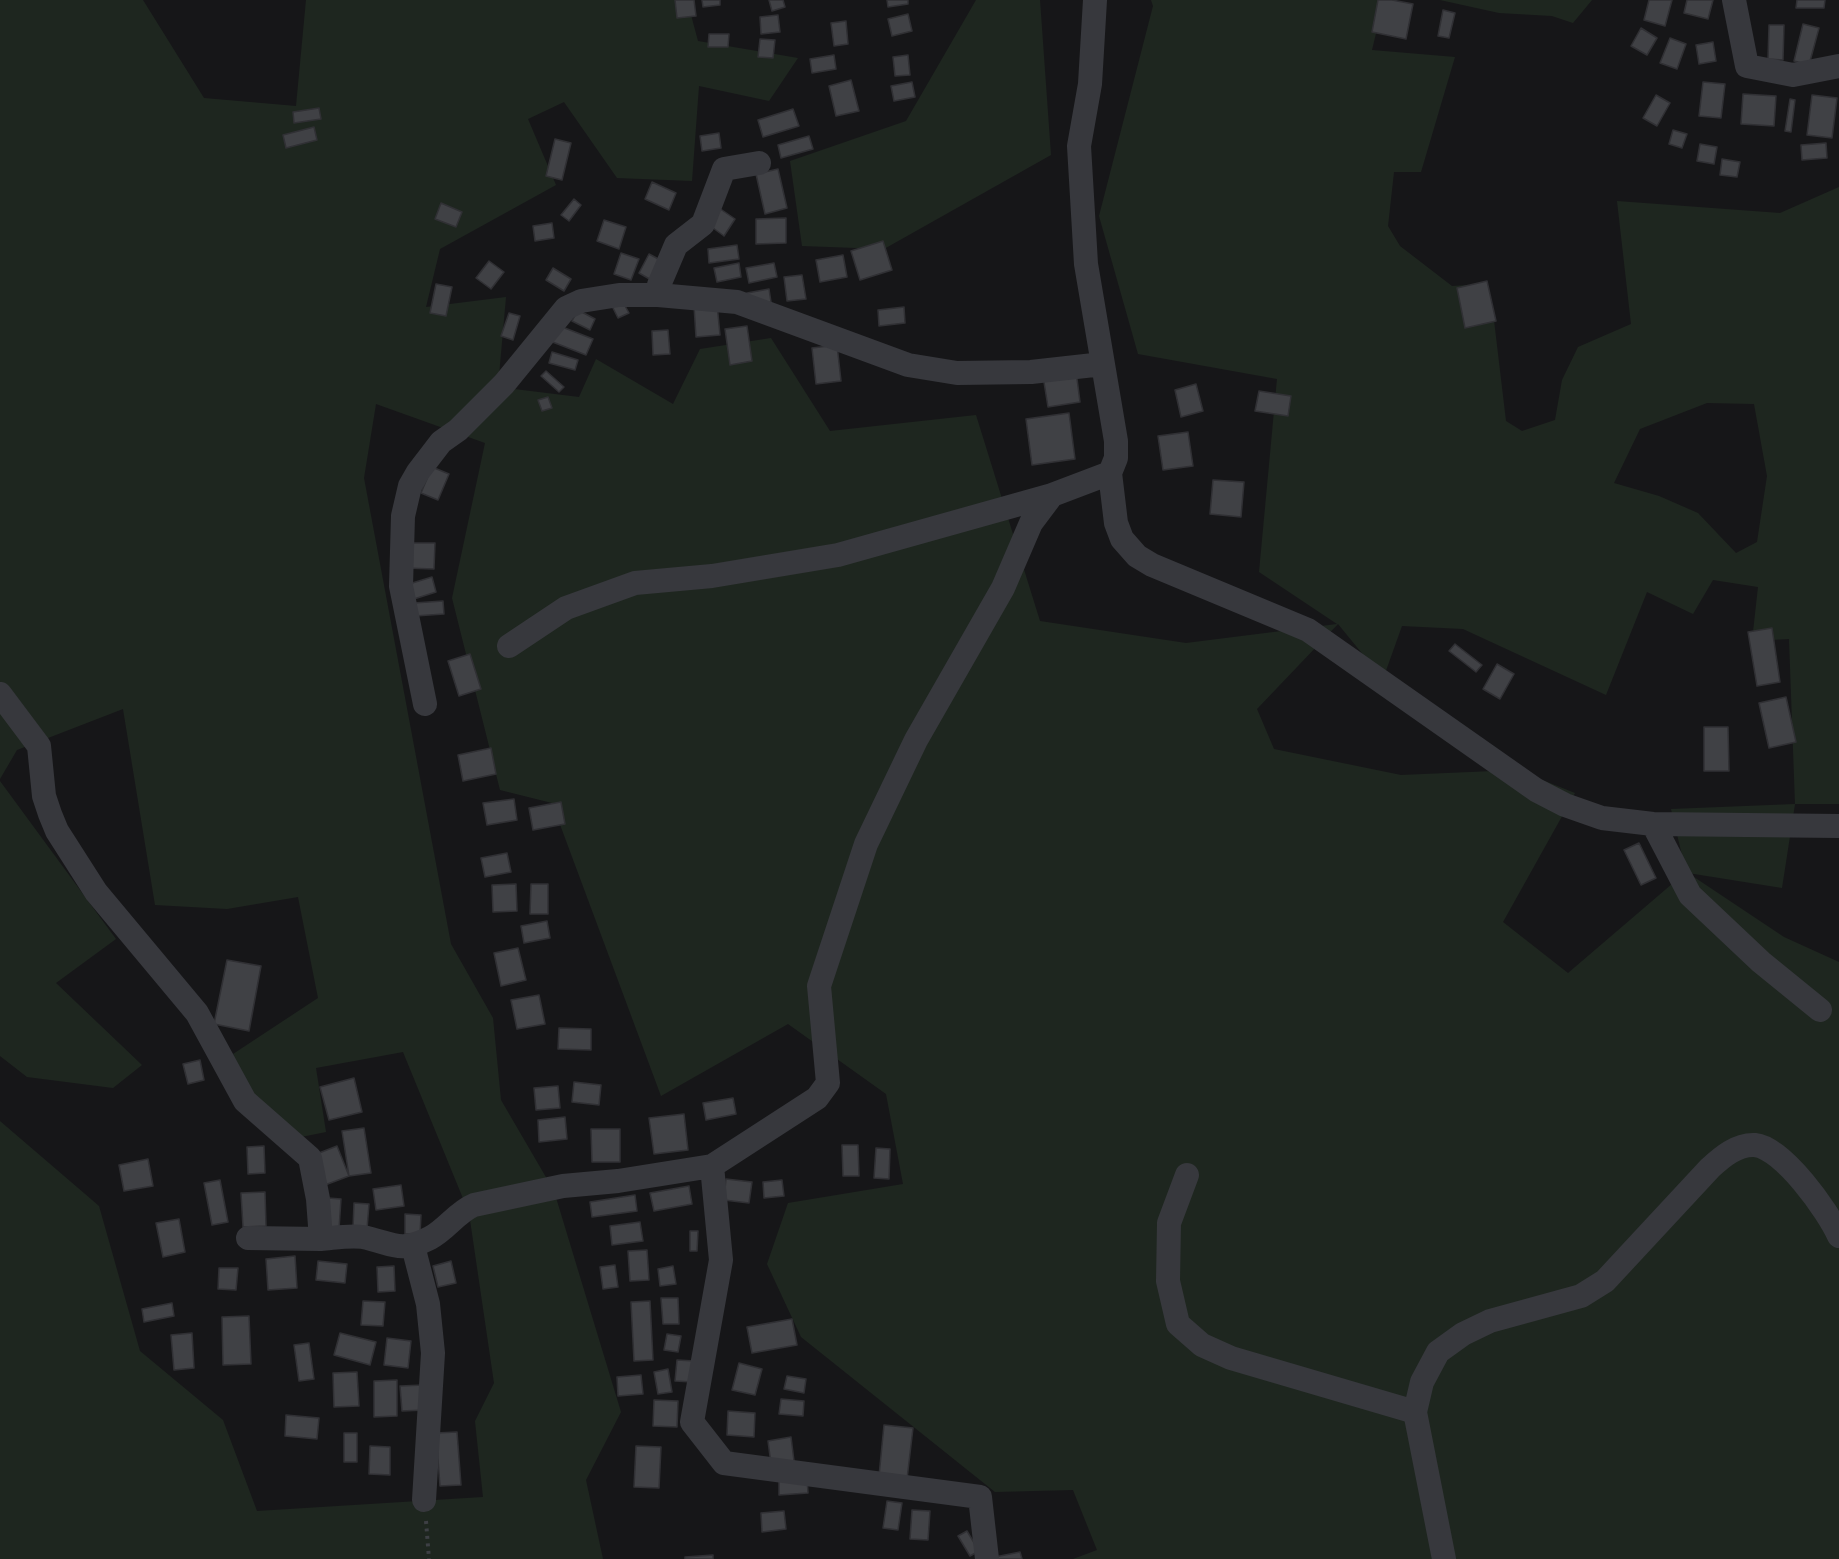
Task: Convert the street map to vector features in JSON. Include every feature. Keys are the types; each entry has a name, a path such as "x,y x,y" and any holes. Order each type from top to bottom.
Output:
{"street":[{"path":"1095,0 1090,84 1079,146 1086,264 1116,441 1116,458 1110,473 1116,524 1122,539 1137,556 1152,565 1308,630 1536,790 1565,805 1602,818 1653,824 1839,826"},
{"path":"1734,0 1747,66 1793,75 1839,66"},
{"path":"658,295 659,285 676,245 703,224 724,169 759,163"},
{"path":"425,704 401,586 403,516 410,486 441,442 458,430 504,384 566,308 581,301 619,295 658,295 738,302 908,365 957,373 1031,372 1103,364"},
{"path":"509,646 566,608 634,584 712,576 838,555 1052,495 1110,473"},
{"path":"248,1238 361,1237 396,1247 412,1246 432,1237 474,1204 563,1186 618,1181 712,1166 817,1098 828,1083 819,986 866,844 916,740 1003,588 1031,523 1052,495"},
{"path":"0,694 39,746 45,796 50,814 57,831 96,892 197,1013 245,1101 310,1158 318,1200 321,1239"},
{"path":"1653,824 1690,895 1761,962 1820,1010"},
{"path":"1444,1559 1415,1412 1422,1382 1438,1352 1463,1334 1491,1322 1581,1296 1605,1281 1710,1167 1724,1156 1742,1147 1755,1145 1771,1150 1803,1182 1834,1225 1839,1236"},
{"path":"712,1166 721,1260 692,1422 724,1463 980,1497 987,1559"},
{"path":"1187,1175 1170,1223 1168,1281 1178,1324 1202,1345 1231,1358 1415,1412"},
{"path":"412,1246 428,1304 433,1353 424,1500"}],"path":[{"path":"424,1500 429,1559"}],"shaded area":[{"path":"0,0 143,0 204,98 296,106 306,0 687,0 698,41 798,58 769,101 699,86 692,181 617,178 564,102 528,119 556,185 440,249 426,307 506,297 498,387 579,397 596,359 673,404 700,349 771,338 830,431 976,415 1040,621 1186,643 1337,624 1259,572 1277,379 1138,354 1099,216 1153,6 1151,0 1384,0 1372,50 1455,57 1421,172 1394,172 1388,226 1400,246 1452,286 1484,284 1493,312 1506,421 1522,431 1555,420 1562,380 1578,347 1631,324 1617,201 1780,213 1839,187 1839,804 1795,804 1782,888 1688,873 1784,937 1839,962 1839,1559 1073,1559 1097,1550 1073,1490 995,1492 801,1337 767,1264 788,1203 903,1184 886,1094 788,1024 661,1096 552,803 500,790 452,598 485,443 376,404 364,478 451,944 493,1018 501,1100 554,1191 621,1412 586,1480 603,1559 0,1559 0,1121 99,1206 140,1351 223,1420 257,1511 483,1497 475,1421 494,1383 469,1213 403,1052 316,1068 326,1132 291,1139 248,1104 233,1054 318,998 298,897 227,909 155,905 123,709 17,750 0,779","holes":["1707,403 1754,404 1767,476 1757,542 1736,553 1698,513 1659,496 1614,483 1640,429","1713,580 1758,587 1752,641 1789,639 1795,804 1671,809 1686,872 1568,973 1503,922 1575,793 1517,770 1401,775 1274,749 1257,709 1338,624 1383,679 1402,626 1463,629 1606,695 1647,592 1693,614"]},
{"path":"976,0 1040,0 1051,155 884,249 802,246 790,161 906,121"},
{"path":"1440,0 1592,0 1573,23 1552,16 1499,13"},
{"path":"0,781 116,939 56,983 142,1065 113,1088 27,1077 0,1056"}],"building":[{"path":"675,0 694,0 696,16 677,18"},
{"path":"702,0 720,0 720,5 703,7"},
{"path":"769,0 783,0 785,7 772,11"},
{"path":"887,0 908,0 908,4 888,7"},
{"path":"1378,0 1413,4 1406,39 1372,32"},
{"path":"1649,0 1672,0 1665,26 1644,20"},
{"path":"1687,0 1713,0 1708,19 1684,13"},
{"path":"1797,0 1825,0 1824,8 1796,8"},
{"path":"1443,10 1455,13 1449,38 1438,36"},
{"path":"908,14 912,31 892,36 888,19"},
{"path":"778,15 780,32 761,34 760,17"},
{"path":"846,21 848,44 834,46 831,23"},
{"path":"1803,24 1819,28 1809,65 1794,61"},
{"path":"1769,25 1784,25 1783,60 1768,59"},
{"path":"1641,28 1657,38 1647,55 1631,46"},
{"path":"709,34 729,34 728,47 708,47"},
{"path":"1670,38 1686,44 1677,69 1660,63"},
{"path":"760,39 775,40 773,58 758,57"},
{"path":"1713,42 1716,61 1699,64 1696,45"},
{"path":"834,55 836,69 812,73 810,59"},
{"path":"908,55 910,75 895,76 893,57"},
{"path":"851,80 859,111 836,116 829,86"},
{"path":"912,82 915,97 894,101 891,86"},
{"path":"1703,82 1725,84 1721,118 1699,116"},
{"path":"1743,94 1776,96 1774,126 1741,124"},
{"path":"1656,95 1670,103 1657,126 1643,118"},
{"path":"1812,95 1837,98 1832,138 1807,135"},
{"path":"1790,99 1795,100 1791,132 1785,131"},
{"path":"319,108 321,119 294,123 293,112"},
{"path":"793,109 799,126 763,137 758,120"},
{"path":"314,127 317,140 286,148 283,135"},
{"path":"1673,130 1687,134 1682,148 1669,144"},
{"path":"719,133 721,148 702,151 700,136"},
{"path":"809,136 813,149 781,158 778,145"},
{"path":"555,139 571,143 562,180 546,176"},
{"path":"1826,143 1827,158 1802,160 1801,145"},
{"path":"1700,144 1717,147 1714,164 1697,161"},
{"path":"1722,159 1740,162 1737,177 1720,175"},
{"path":"778,169 787,208 765,214 756,174"},
{"path":"652,182 676,193 669,210 645,199"},
{"path":"574,199 581,205 569,221 561,215"},
{"path":"441,203 462,212 456,227 435,219"},
{"path":"719,208 735,219 724,236 709,225"},
{"path":"786,218 786,243 756,244 756,219"},
{"path":"604,220 626,227 619,249 597,241"},
{"path":"552,223 554,238 535,241 533,226"},
{"path":"883,241 892,270 860,280 851,251"},
{"path":"737,245 739,259 709,263 708,249"},
{"path":"621,253 639,259 631,280 614,274"},
{"path":"649,254 664,262 653,281 639,273"},
{"path":"843,255 847,277 820,282 816,260"},
{"path":"489,261 504,272 491,289 476,278"},
{"path":"739,263 741,277 717,282 714,268"},
{"path":"774,263 777,277 749,283 746,268"},
{"path":"553,268 571,279 564,291 546,280"},
{"path":"802,275 806,299 787,301 784,277"},
{"path":"1487,281 1496,321 1465,328 1457,288"},
{"path":"436,284 452,287 446,316 430,313"},
{"path":"769,289 771,302 749,306 747,293"},
{"path":"620,297 629,313 618,318 610,302"},
{"path":"717,304 720,335 696,337 694,306"},
{"path":"904,307 905,323 879,326 878,310"},
{"path":"578,310 595,319 590,330 572,321"},
{"path":"509,313 520,316 513,340 501,336"},
{"path":"557,325 593,339 586,355 550,341"},
{"path":"747,326 752,361 730,365 725,329"},
{"path":"668,330 670,354 653,355 652,331"},
{"path":"837,345 841,381 816,384 812,348"},
{"path":"552,352 578,360 575,370 549,363"},
{"path":"546,371 564,387 559,392 541,376"},
{"path":"1076,371 1080,402 1048,407 1043,376"},
{"path":"1196,384 1203,411 1181,417 1175,390"},
{"path":"1259,391 1291,396 1288,416 1255,411"},
{"path":"548,397 552,408 542,411 538,400"},
{"path":"1069,413 1075,459 1032,465 1026,419"},
{"path":"1188,432 1193,466 1163,470 1158,436"},
{"path":"432,467 449,474 438,500 421,493"},
{"path":"1213,480 1244,482 1241,517 1210,514"},
{"path":"405,543 435,543 434,569 405,568"},
{"path":"432,577 436,592 414,599 409,584"},
{"path":"443,601 444,614 415,616 414,603"},
{"path":"1772,628 1780,682 1757,686 1748,632"},
{"path":"1455,644 1482,665 1476,672 1449,651"},
{"path":"470,654 481,689 459,696 448,661"},
{"path":"1497,664 1514,674 1500,699 1483,689"},
{"path":"1786,697 1796,742 1769,748 1759,703"},
{"path":"1704,727 1728,727 1729,771 1704,771"},
{"path":"491,748 496,774 463,781 458,755"},
{"path":"514,799 517,820 487,825 483,803"},
{"path":"561,802 565,824 533,830 529,808"},
{"path":"1639,843 1656,878 1641,885 1624,850"},
{"path":"507,853 511,872 485,877 481,858"},
{"path":"516,884 517,911 493,912 492,885"},
{"path":"531,884 548,884 548,914 530,914"},
{"path":"547,921 550,938 524,943 521,926"},
{"path":"518,948 526,980 501,986 494,953"},
{"path":"227,960 261,966 249,1031 214,1024"},
{"path":"539,995 545,1024 517,1029 511,1000"},
{"path":"559,1028 591,1029 591,1050 558,1049"},
{"path":"200,1060 204,1080 188,1084 183,1064"},
{"path":"354,1078 362,1112 329,1120 320,1087"},
{"path":"574,1082 601,1085 599,1105 572,1102"},
{"path":"558,1086 560,1108 536,1110 534,1088"},
{"path":"733,1098 736,1114 706,1120 703,1103"},
{"path":"684,1114 688,1150 654,1154 649,1118"},
{"path":"565,1117 567,1139 539,1142 538,1120"},
{"path":"364,1128 371,1173 349,1176 342,1131"},
{"path":"591,1129 620,1129 620,1162 592,1162"},
{"path":"842,1145 858,1145 859,1176 843,1176"},
{"path":"264,1146 265,1173 248,1174 247,1147"},
{"path":"337,1146 349,1176 325,1185 314,1155"},
{"path":"876,1148 890,1149 889,1179 874,1178"},
{"path":"148,1159 153,1186 124,1191 119,1165"},
{"path":"726,1179 752,1182 749,1203 724,1200"},
{"path":"220,1180 228,1222 212,1225 204,1183"},
{"path":"782,1180 784,1196 764,1198 763,1182"},
{"path":"401,1185 404,1206 376,1210 373,1189"},
{"path":"689,1186 692,1204 654,1211 650,1193"},
{"path":"265,1192 266,1226 243,1227 241,1193"},
{"path":"635,1195 637,1211 592,1217 590,1202"},
{"path":"328,1198 341,1199 339,1229 326,1228"},
{"path":"354,1203 369,1204 367,1229 353,1228"},
{"path":"405,1214 421,1215 420,1234 405,1234"},
{"path":"179,1219 185,1252 163,1257 156,1223"},
{"path":"640,1222 643,1241 612,1245 610,1226"},
{"path":"690,1231 698,1231 697,1251 690,1251"},
{"path":"647,1250 649,1280 630,1281 628,1251"},
{"path":"295,1256 297,1288 268,1290 266,1259"},
{"path":"318,1261 347,1264 345,1283 316,1280"},
{"path":"451,1261 456,1283 438,1287 433,1266"},
{"path":"615,1265 618,1287 603,1289 600,1267"},
{"path":"394,1266 395,1291 378,1292 377,1267"},
{"path":"673,1266 676,1284 660,1286 658,1269"},
{"path":"219,1268 238,1268 236,1290 218,1289"},
{"path":"661,1298 678,1298 679,1324 663,1324"},
{"path":"363,1301 385,1302 383,1326 361,1325"},
{"path":"650,1301 653,1360 634,1361 631,1302"},
{"path":"172,1303 174,1316 144,1322 142,1309"},
{"path":"249,1316 251,1364 223,1365 222,1317"},
{"path":"792,1319 797,1345 752,1353 747,1327"},
{"path":"192,1333 194,1368 174,1370 171,1335"},
{"path":"340,1333 376,1342 370,1365 334,1355"},
{"path":"667,1334 681,1336 678,1352 664,1350"},
{"path":"387,1338 411,1341 408,1368 384,1365"},
{"path":"309,1343 314,1379 299,1381 294,1345"},
{"path":"677,1360 695,1361 693,1382 675,1381"},
{"path":"739,1363 762,1369 755,1395 732,1390"},
{"path":"668,1369 672,1392 658,1394 654,1372"},
{"path":"357,1372 359,1406 334,1407 333,1373"},
{"path":"641,1375 643,1394 618,1396 617,1377"},
{"path":"787,1376 806,1379 804,1393 784,1389"},
{"path":"397,1380 397,1416 374,1417 374,1381"},
{"path":"424,1385 425,1410 402,1411 400,1386"},
{"path":"781,1399 804,1401 803,1416 779,1414"},
{"path":"654,1400 678,1401 677,1427 653,1426"},
{"path":"728,1411 755,1413 754,1437 727,1435"},
{"path":"286,1415 319,1418 317,1439 285,1436"},
{"path":"884,1425 913,1428 907,1479 879,1476"},
{"path":"457,1432 461,1485 440,1486 436,1433"},
{"path":"344,1433 357,1433 357,1462 344,1462"},
{"path":"791,1437 794,1461 771,1464 768,1441"},
{"path":"370,1446 390,1447 390,1475 369,1474"},
{"path":"636,1446 661,1447 659,1488 634,1487"},
{"path":"807,1478 808,1493 779,1495 779,1480"},
{"path":"887,1501 902,1503 898,1530 883,1528"},
{"path":"912,1510 930,1511 928,1540 910,1539"},
{"path":"784,1511 786,1529 762,1532 761,1513"},
{"path":"967,1531 979,1551 970,1556 958,1536"},
{"path":"1020,1552 1022,1559 990,1559 990,1558"},
{"path":"713,1555 713,1559 685,1559 685,1557"}]}
